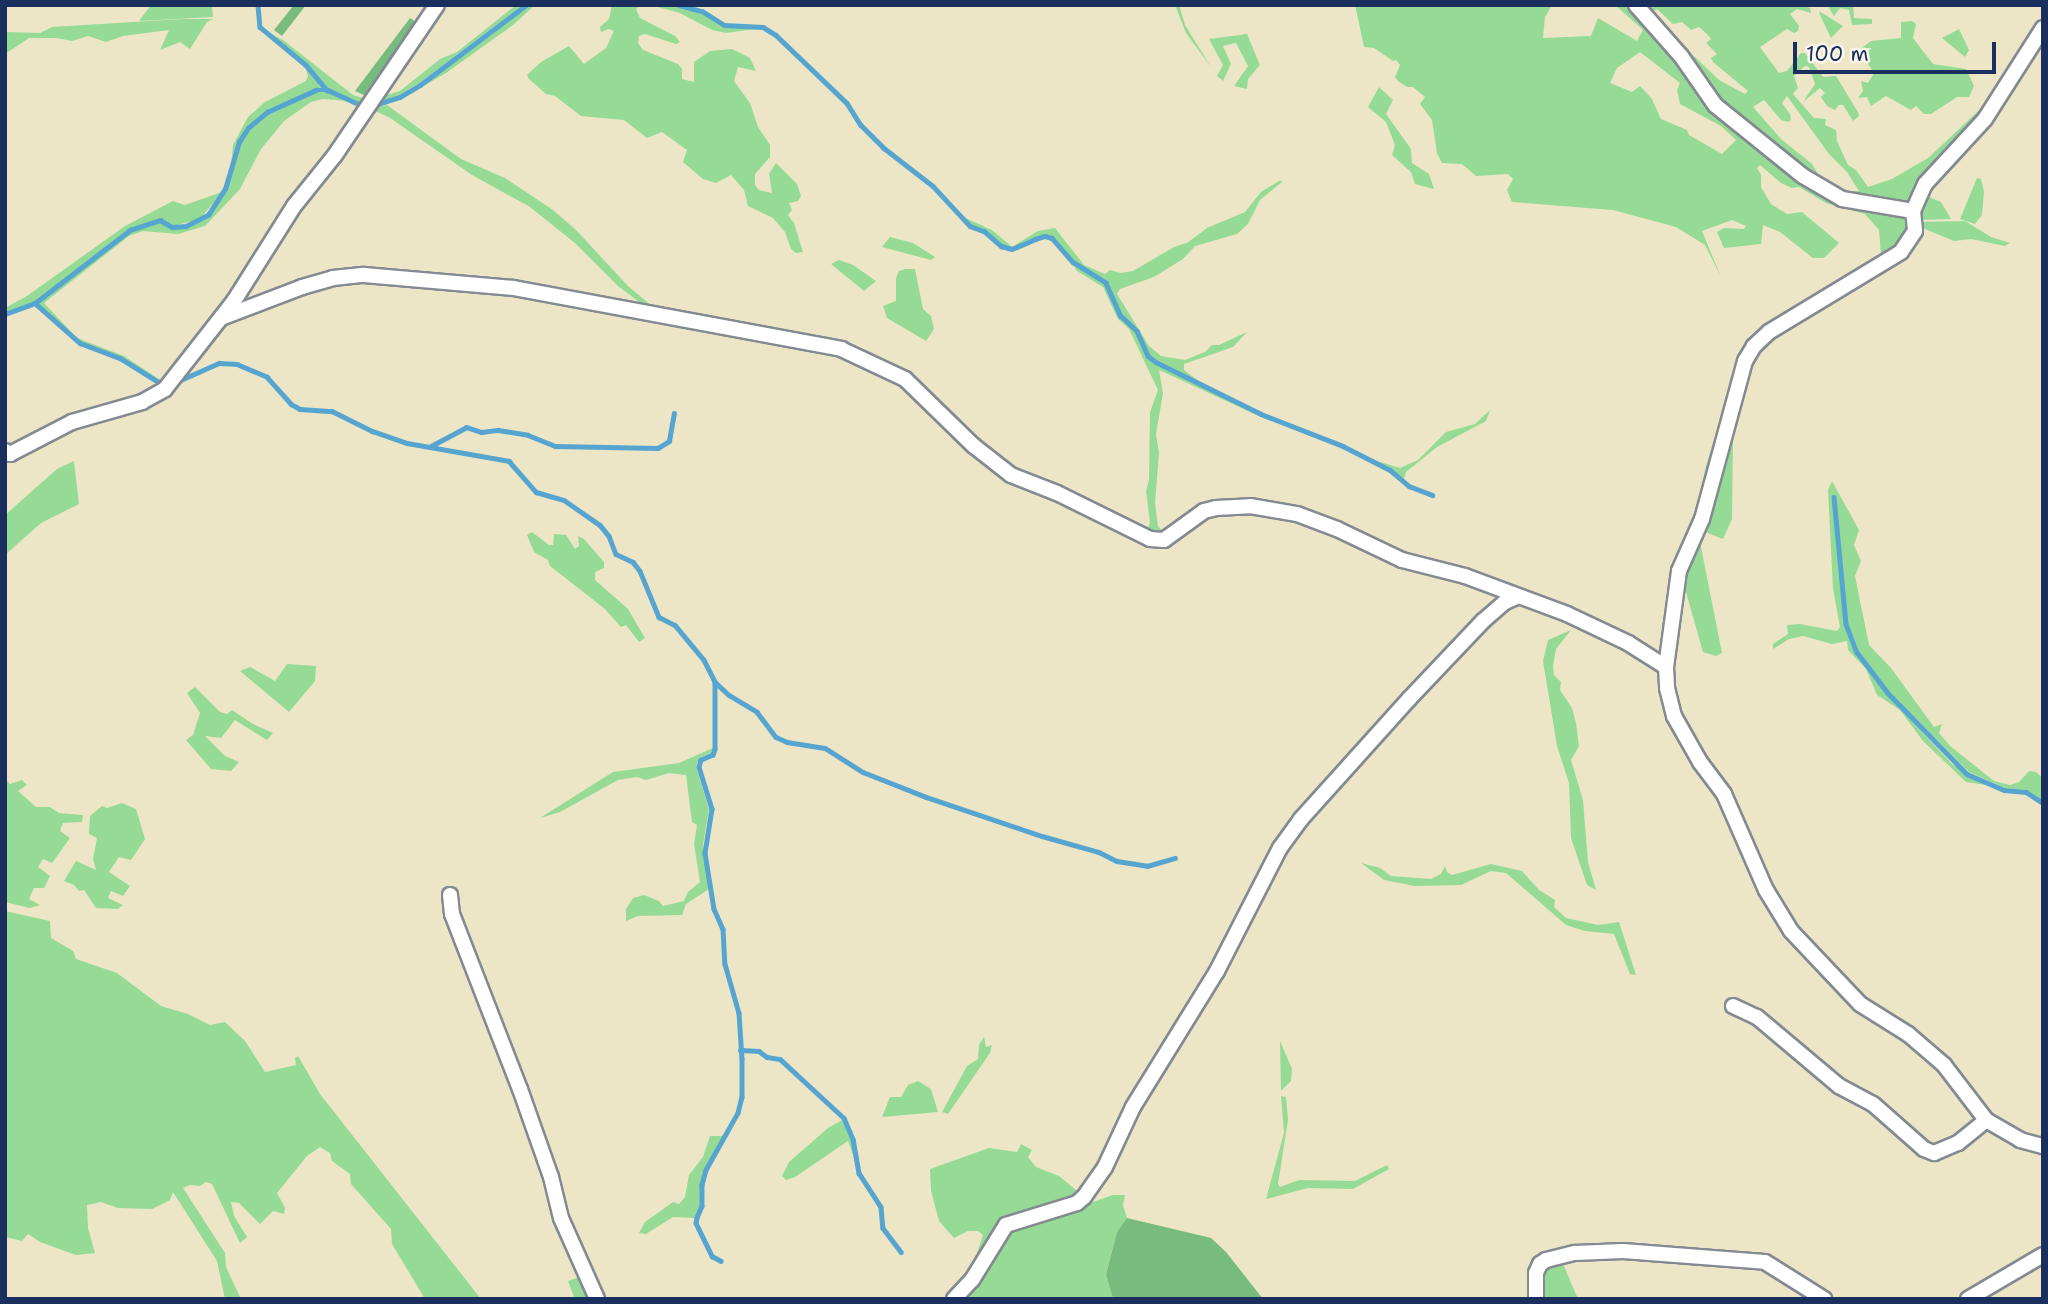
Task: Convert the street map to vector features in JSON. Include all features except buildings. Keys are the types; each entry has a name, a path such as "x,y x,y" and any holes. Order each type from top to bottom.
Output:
{"street":[{"path":"5,451 10,454 72,422 157,394 221,318 286,217 335,155 437,5"},
{"path":"1636,5 1682,56 1715,106 1803,176 1842,199 1913,211"},
{"path":"2043,28 1985,119 1925,184 1913,211 1915,232 1901,252 1769,332 1754,346 1745,361 1706,508 1679,571 1666,667 1667,688 1674,716 1690,746 1724,794 1766,890 1791,931 1860,1004 1908,1034 1944,1065 1986,1120 2020,1140 2043,1146"},
{"path":"221,318 333,278 364,275 513,288 841,349 905,379 974,446 1012,475 1057,493 1150,539 1164,540 1205,511 1216,508 1250,506 1274,509 1320,521 1402,560 1476,580 1592,624 1666,667"},
{"path":"954,1299 972,1280 1006,1225 1077,1203 1084,1197 1105,1167 1133,1107 1217,971 1280,848 1301,819 1409,699 1483,621 1505,602 1517,597"},
{"path":"450,895 452,914 520,1088 551,1177 561,1218 597,1299"},
{"path":"1733,1006 1757,1017 1839,1086 1873,1104 1924,1149 1934,1153 1958,1143 1986,1120"},
{"path":"1536,1299 1536,1273 1540,1264 1546,1260 1575,1253 1623,1251 1765,1262 1824,1299"},
{"path":"1968,1299 2043,1255"}],"green space":[{"path":"151,5 212,5 213,17 139,21"},
{"path":"294,5 306,5 282,36 274,30"},
{"path":"516,5 523,5 425,79 395,98 378,103 374,99 400,91 440,59 457,52"},
{"path":"535,5 513,25 446,73 401,99 493,34 514,13"},
{"path":"612,5 641,5 636,9 640,18 675,36 680,42 676,44 645,34 639,36 638,43 643,50 678,64 682,69 682,79 694,82 694,62 710,51 732,49 750,58 756,71 738,67 734,81 750,103 758,127 770,145 770,157 755,174 755,185 759,190 772,193 769,174 776,163 797,184 801,196 798,201 789,203 792,210 788,215 794,223 803,252 796,253 791,249 785,232 773,218 748,206 744,190 731,175 716,183 703,179 683,162 687,150 662,132 647,138 624,120 581,116 555,96 546,94 529,79 527,75 541,62 569,46 584,64 606,48 614,31 609,29 601,32 600,27 609,19"},
{"path":"650,5 675,5 702,12 723,25 763,28 726,33 712,30 680,13"},
{"path":"1175,5 1179,5 1185,25 1211,67 1186,33"},
{"path":"1355,5 1552,5 1545,17 1543,38 1591,36 1598,18 1637,41 1643,30 1615,5 1631,5 1694,78 1819,192 1903,215 1912,225 1898,248 1843,282 1845,276 1881,255 1879,230 1865,214 1826,203 1799,187 1792,188 1781,183 1760,165 1757,168 1761,175 1761,187 1771,204 1787,214 1802,212 1839,243 1824,258 1813,258 1780,232 1763,225 1761,244 1724,248 1717,232 1724,228 1744,229 1746,226 1732,220 1702,231 1721,277 1705,245 1676,227 1613,210 1512,202 1507,190 1513,179 1508,174 1476,176 1462,164 1442,163 1437,153 1432,120 1420,104 1425,97 1413,87 1407,87 1398,81 1395,77 1400,65 1396,60 1393,61 1374,48 1364,47","holes":["1640,52 1680,83 1677,90 1680,104 1721,126 1736,140 1722,154 1689,135 1687,130 1661,119 1652,99 1640,86 1632,92 1610,83 1617,68"]},
{"path":"1638,5 1803,5 1810,8 1811,13 1797,9 1790,14 1799,26 1798,31 1794,33 1787,29 1760,47 1779,73 1787,71 1801,53 1805,53 1823,77 1836,76 1858,112 1859,116 1853,121 1843,105 1839,105 1835,110 1827,106 1821,97 1825,93 1820,88 1803,102 1815,84 1809,67 1805,66 1794,76 1798,88 1793,94 1814,118 1826,119 1825,125 1836,130 1837,141 1848,165 1856,170 1868,187 1892,179 1928,158 1990,100 2016,68 1912,209 1843,197 1727,114","holes":["1657,9 1673,24 1682,22 1691,30 1699,27 1707,34 1711,39 1706,43 1717,54 1711,58 1713,62 1748,91 1745,94 1719,80 1652,12","1787,96 1829,154 1847,172 1859,191 1849,191 1823,182 1812,164 1781,139 1753,107 1764,100 1781,120 1788,122 1791,120 1790,114 1782,103"]},
{"path":"1853,5 1854,18 1872,19 1872,24 1852,25 1849,10 1840,8 1834,16 1828,6"},
{"path":"1819,11 1843,26 1831,38 1820,15"},
{"path":"410,18 420,24 368,97 355,91"},
{"path":"213,19 207,22 190,49 180,42 160,50 169,30 123,36 106,42 88,36 72,41 29,38 5,54 5,32 40,33 52,27"},
{"path":"1912,21 1916,24 1913,38 1933,64 1966,69 1974,86 1969,97 1957,97 1931,114 1924,114 1916,106 1911,110 1886,96 1871,106 1867,97 1858,98 1863,91 1861,81 1868,83 1874,73 1859,50 1871,41 1901,38 1901,22"},
{"path":"1959,29 1969,50 1965,57 1942,38"},
{"path":"264,30 283,40 353,95 369,100 364,105 329,89 306,64"},
{"path":"1247,34 1260,65 1248,79 1247,89 1234,86 1248,66 1236,43 1223,46 1231,64 1223,81 1217,76 1223,65 1209,39"},
{"path":"305,66 325,89 305,93 259,117 238,142 231,167 233,145 248,117 265,102 306,81 308,76"},
{"path":"1379,87 1393,100 1386,114 1411,149 1412,163 1429,174 1434,189 1415,184 1411,172 1392,155 1395,145 1386,122 1368,107"},
{"path":"316,91 328,91 349,101 323,99 311,102 284,121 261,149 240,189 205,226 178,234 143,231 129,236 44,303 77,338 124,356 159,379 166,380 164,384 121,357 80,342 37,304 130,231 160,221 172,228 187,227 208,216 226,189 239,143 249,129 268,112"},
{"path":"387,105 461,159 505,178 553,210 576,230 628,286 658,311 650,310 618,286 576,244 530,207 472,175 390,118 369,108"},
{"path":"1977,178 1981,179 1984,192 1982,215 1975,224 1960,219"},
{"path":"1283,181 1260,200 1248,224 1237,234 1195,246 1183,259 1154,277 1120,289 1117,294 1149,346 1161,356 1185,360 1205,352 1212,345 1219,345 1247,332 1233,347 1184,364 1184,370 1204,385 1148,355 1138,331 1122,316 1106,283 1073,261 1052,238 1045,235 1012,249 1001,246 985,230 970,225 961,216 992,230 1012,247 1038,231 1055,228 1084,265 1105,274 1110,270 1121,273 1133,271 1174,247 1187,243 1207,228 1245,212 1261,192"},
{"path":"222,192 200,219 173,226 160,219 130,229 35,303 5,313 5,308 27,296 125,226 173,201 185,205"},
{"path":"1922,194 1941,202 1951,219 1917,220"},
{"path":"1965,221 1991,237 2010,243 2005,246 1971,239 1954,241 1925,229 1918,222"},
{"path":"890,237 913,243 935,257 931,260 882,247"},
{"path":"839,260 853,265 876,281 864,291 831,264"},
{"path":"1072,262 1105,284 1121,317 1137,332 1147,356 1260,414 1310,434 1261,417 1159,370 1163,393 1156,434 1159,453 1155,503 1158,526 1165,534 1146,533 1150,523 1146,491 1149,480 1150,412 1158,390 1129,329 1118,319 1103,287 1077,271"},
{"path":"915,269 923,309 931,316 934,329 926,341 887,318 883,306 896,301 896,278 899,271"},
{"path":"1773,334 1753,357 1745,382 1733,440 1732,519 1723,539 1700,530 1747,362"},
{"path":"1490,410 1486,421 1437,447 1406,472 1403,482 1398,475 1370,459 1400,468 1418,460 1446,432 1475,424"},
{"path":"1727,418 1689,539 1707,463 1715,438"},
{"path":"74,461 79,504 41,523 5,555 5,515 57,469"},
{"path":"1832,481 1859,530 1854,545 1861,561 1855,576 1869,645 1891,668 1934,727 1942,724 1939,733 1950,746 1994,781 2010,785 2019,782 2029,771 2036,772 2043,778 2043,801 2027,790 2005,788 1969,772 1889,692 1859,651 1848,624 1833,488 1844,624 1856,652 1886,694 1952,764 1986,785 1966,782 1923,741 1900,710 1877,695 1866,669 1848,650 1847,641 1832,644 1803,636 1789,639 1773,649 1773,644 1788,634 1787,625 1800,624 1837,631 1840,627 1833,589 1828,490"},
{"path":"532,532 549,545 553,545 554,534 566,535 575,549 579,546 578,536 584,539 604,562 604,568 595,572 595,580 628,609 645,638 639,642 626,625 621,627 605,609 550,566 548,560 534,552 527,535"},
{"path":"1696,538 1700,542 1722,653 1716,656 1703,652 1680,571"},
{"path":"1571,630 1556,649 1553,666 1554,675 1561,682 1560,690 1572,708 1576,723 1579,746 1571,760 1583,800 1588,862 1596,890 1587,885 1571,838 1569,783 1557,746 1543,661 1548,640"},
{"path":"287,664 316,666 315,681 289,712 240,671 250,667 275,681"},
{"path":"195,687 220,712 227,714 232,710 273,733 267,740 235,720 221,738 205,736 225,756 239,762 231,771 211,769 186,740 193,735 200,713 187,693"},
{"path":"713,748 711,753 699,758 696,767 709,809 703,845 709,889 686,904 682,915 638,916 626,921 626,909 633,898 644,895 659,901 663,906 684,901 688,892 700,882 694,844 697,825 692,822 686,775 669,773 646,780 637,777 618,780 560,812 540,818 613,772 679,763"},
{"path":"5,779 10,784 22,780 27,785 18,791 36,807 50,807 59,813 83,815 82,822 63,823 60,831 70,838 52,863 43,859 38,867 50,876 44,888 34,888 29,899 40,905 30,908 5,902"},
{"path":"122,803 136,809 145,839 131,860 119,857 109,872 130,886 123,896 111,891 108,898 123,905 118,909 96,908 84,890 79,891 74,885 64,881 76,861 96,870 93,859 97,838 89,834 90,816 102,806 107,808"},
{"path":"1361,863 1380,868 1391,876 1431,879 1441,874 1445,866 1447,872 1452,875 1491,864 1522,871 1539,890 1555,900 1554,907 1566,918 1598,925 1619,922 1636,975 1630,974 1614,934 1585,931 1566,925 1506,873 1491,871 1461,885 1415,886 1384,880"},
{"path":"5,911 50,921 51,938 73,951 76,959 117,973 161,1006 188,1014 210,1025 225,1022 245,1041 265,1072 296,1065 295,1058 298,1056 320,1094 481,1299 425,1299 392,1244 391,1229 351,1184 350,1174 332,1161 330,1153 320,1147 307,1156 277,1193 285,1208 284,1214 273,1211 260,1224 239,1203 231,1202 234,1216 247,1237 240,1243 212,1184 206,1182 200,1186 190,1185 183,1188 225,1253 226,1267 241,1299 225,1299 217,1261 173,1192 170,1200 152,1209 118,1208 101,1202 87,1205 88,1228 95,1253 76,1255 40,1242 28,1234 22,1241 5,1237"},
{"path":"984,1037 986,1047 992,1045 990,1053 948,1114 942,1112 967,1066 978,1059 979,1045"},
{"path":"1280,1041 1292,1069 1291,1081 1281,1091"},
{"path":"918,1081 931,1089 938,1112 882,1117 890,1097 901,1097 908,1085"},
{"path":"1281,1096 1286,1097 1288,1120 1278,1184 1280,1187 1299,1180 1355,1181 1387,1165 1389,1169 1353,1189 1308,1188 1266,1199 1284,1133"},
{"path":"737,1113 705,1169 701,1185 701,1206 696,1218 673,1217 646,1234 639,1233 645,1222 673,1202 679,1204 685,1197 689,1175 703,1157 710,1136 723,1136"},
{"path":"844,1119 852,1139 854,1158 848,1141 795,1177 786,1180 782,1176 789,1162 828,1128"},
{"path":"1021,1144 1032,1150 1028,1157 1036,1167 1059,1176 1082,1195 1018,1218 972,1268 983,1235 978,1231 968,1231 954,1238 939,1221 931,1191 930,1169 989,1148 1017,1152"},
{"path":"1113,1195 1125,1195 1123,1205 1127,1218 1117,1232 1106,1273 1113,1299 959,1299 1003,1233"},
{"path":"1127,1218 1211,1238 1226,1252 1263,1299 1113,1299 1106,1274 1117,1232"},
{"path":"1561,1259 1578,1299 1542,1299 1542,1281 1546,1268"},
{"path":"582,1276 594,1299 574,1297 568,1281"}],"waterway":[{"path":"258,5 260,27 306,65 327,90"},
{"path":"374,105 400,97 420,85 526,5"},
{"path":"679,5 702,11 724,25 763,27 776,35 847,103 861,125 884,148 933,186 970,226 984,231 1001,246 1012,249 1045,236 1052,238 1073,262 1106,283 1121,316 1137,331 1148,356 1156,362 1261,414 1343,446 1390,470 1409,486 1432,495"},
{"path":"5,314 35,303 130,230 160,220 172,227 186,226 208,215 225,189 239,142 248,128 267,112 316,90 328,90 365,107"},
{"path":"36,304 80,343 120,358 160,383"},
{"path":"176,382 219,363 237,364 267,377 291,404 300,409 332,411 372,431 407,443 509,461 536,492 564,500 600,525 609,536 616,554 633,562 640,571 659,617 675,625 704,660 715,682 715,749 713,755 701,760 699,767 712,809 705,853 714,909 723,929 725,964 739,1013 742,1059 742,1097 738,1113 706,1170 702,1185 702,1206 696,1223 712,1256 721,1261"},
{"path":"431,446 466,427 481,432 498,430 528,435 555,446 658,448 669,441 674,413"},
{"path":"1834,497 1846,624 1857,652 1888,693 1967,774 2004,790 2026,792 2043,803"},
{"path":"715,682 729,695 757,712 776,737 787,742 825,748 863,772 926,797 1099,852 1117,861 1147,866 1175,858"},
{"path":"740,1050 759,1051 767,1057 780,1059 844,1118 853,1139 859,1173 881,1207 883,1228 901,1252"}]}
